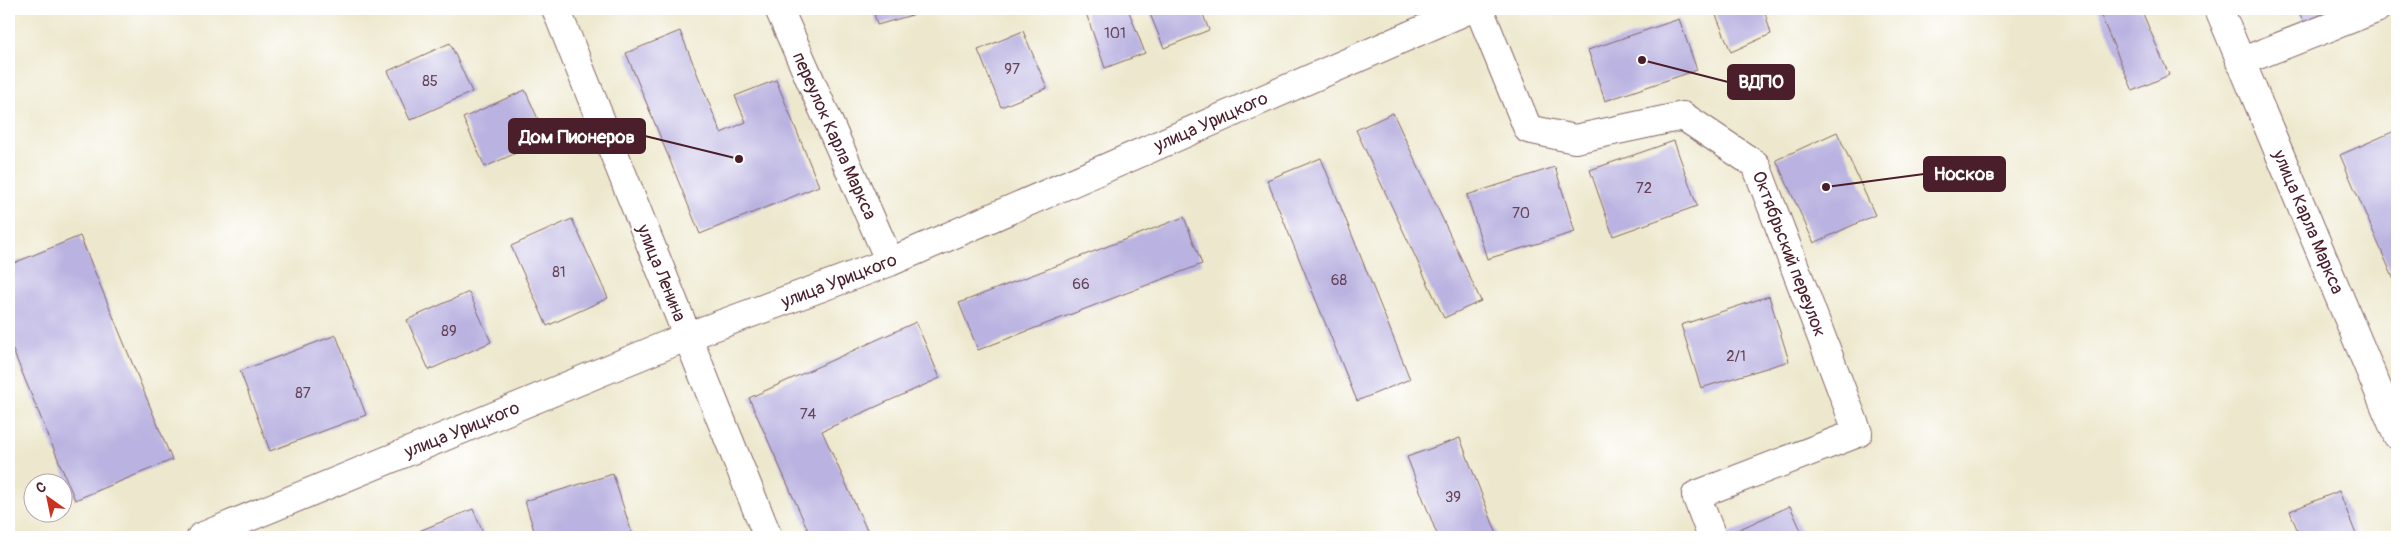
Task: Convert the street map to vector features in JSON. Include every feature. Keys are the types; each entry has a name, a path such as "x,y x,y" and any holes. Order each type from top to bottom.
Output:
{"street":[{"name":"улица Ленина","path":"556,9 686,337 768,537"},
{"name":"переулок Карла Маркса","path":"779,9 890,262"},
{"name":"улица Урицкого","path":"201,537 686,337 890,262 1470,9"},
{"name":"Октябрьский переулок","path":"1479,9 1528,129 1575,139 1683,116 1756,165 1858,433 1696,496 1712,537"},
{"name":"улица Карла Маркса","path":"2219,9 2397,435"},
{"path":"2240,62 2376,9"}],"building":[{"path":"873,9 933,9 877,25"},
{"path":"1097,9 1128,9 1145,53 1105,68 1086,13"},
{"path":"1148,9 1201,9 1209,30 1164,48"},
{"path":"1764,9 1771,34 1731,52 1714,10"},
{"path":"2098,9 2141,9 2169,75 2133,91"},
{"path":"2297,9 2334,9 2304,22"},
{"path":"1679,19 1697,70 1605,101 1588,50"},
{"path":"680,31 721,133 746,122 735,96 776,80 819,186 700,234 626,53"},
{"path":"1023,31 1047,88 1001,107 978,50"},
{"path":"450,43 472,92 410,120 388,71"},
{"path":"525,90 547,139 485,167 463,118"},
{"path":"1393,113 1481,301 1444,318 1356,130"},
{"path":"2397,130 2397,287 2340,155"},
{"path":"1837,132 1875,215 1814,243 1776,160"},
{"path":"1674,141 1697,206 1613,236 1590,170"},
{"path":"1321,158 1410,379 1357,401 1267,180"},
{"path":"1555,167 1575,232 1487,259 1467,195"},
{"path":"1184,217 1202,264 978,350 959,303"},
{"path":"572,219 608,298 547,326 511,246"},
{"path":"80,236 172,460 75,500 72,493 72,474 64,474 9,341 9,265"},
{"path":"469,292 491,342 429,370 407,320"},
{"path":"1769,296 1789,361 1701,388 1681,325"},
{"path":"916,322 940,378 822,431 870,537 811,537 749,398"},
{"path":"336,335 366,415 270,451 240,371"},
{"path":"1460,438 1498,537 1438,537 1407,457"},
{"path":"613,474 633,537 536,537 525,501"},
{"path":"2339,491 2357,537 2300,537 2290,511"},
{"path":"1790,506 1804,537 1730,537 1729,534"},
{"path":"473,509 485,537 421,537 419,531"}],"place":[{"name":"ВДПО","path":"1642,60"},
{"name":"Дом Пионеров","path":"739,159"},
{"name":"Носков","path":"1826,187"}]}
